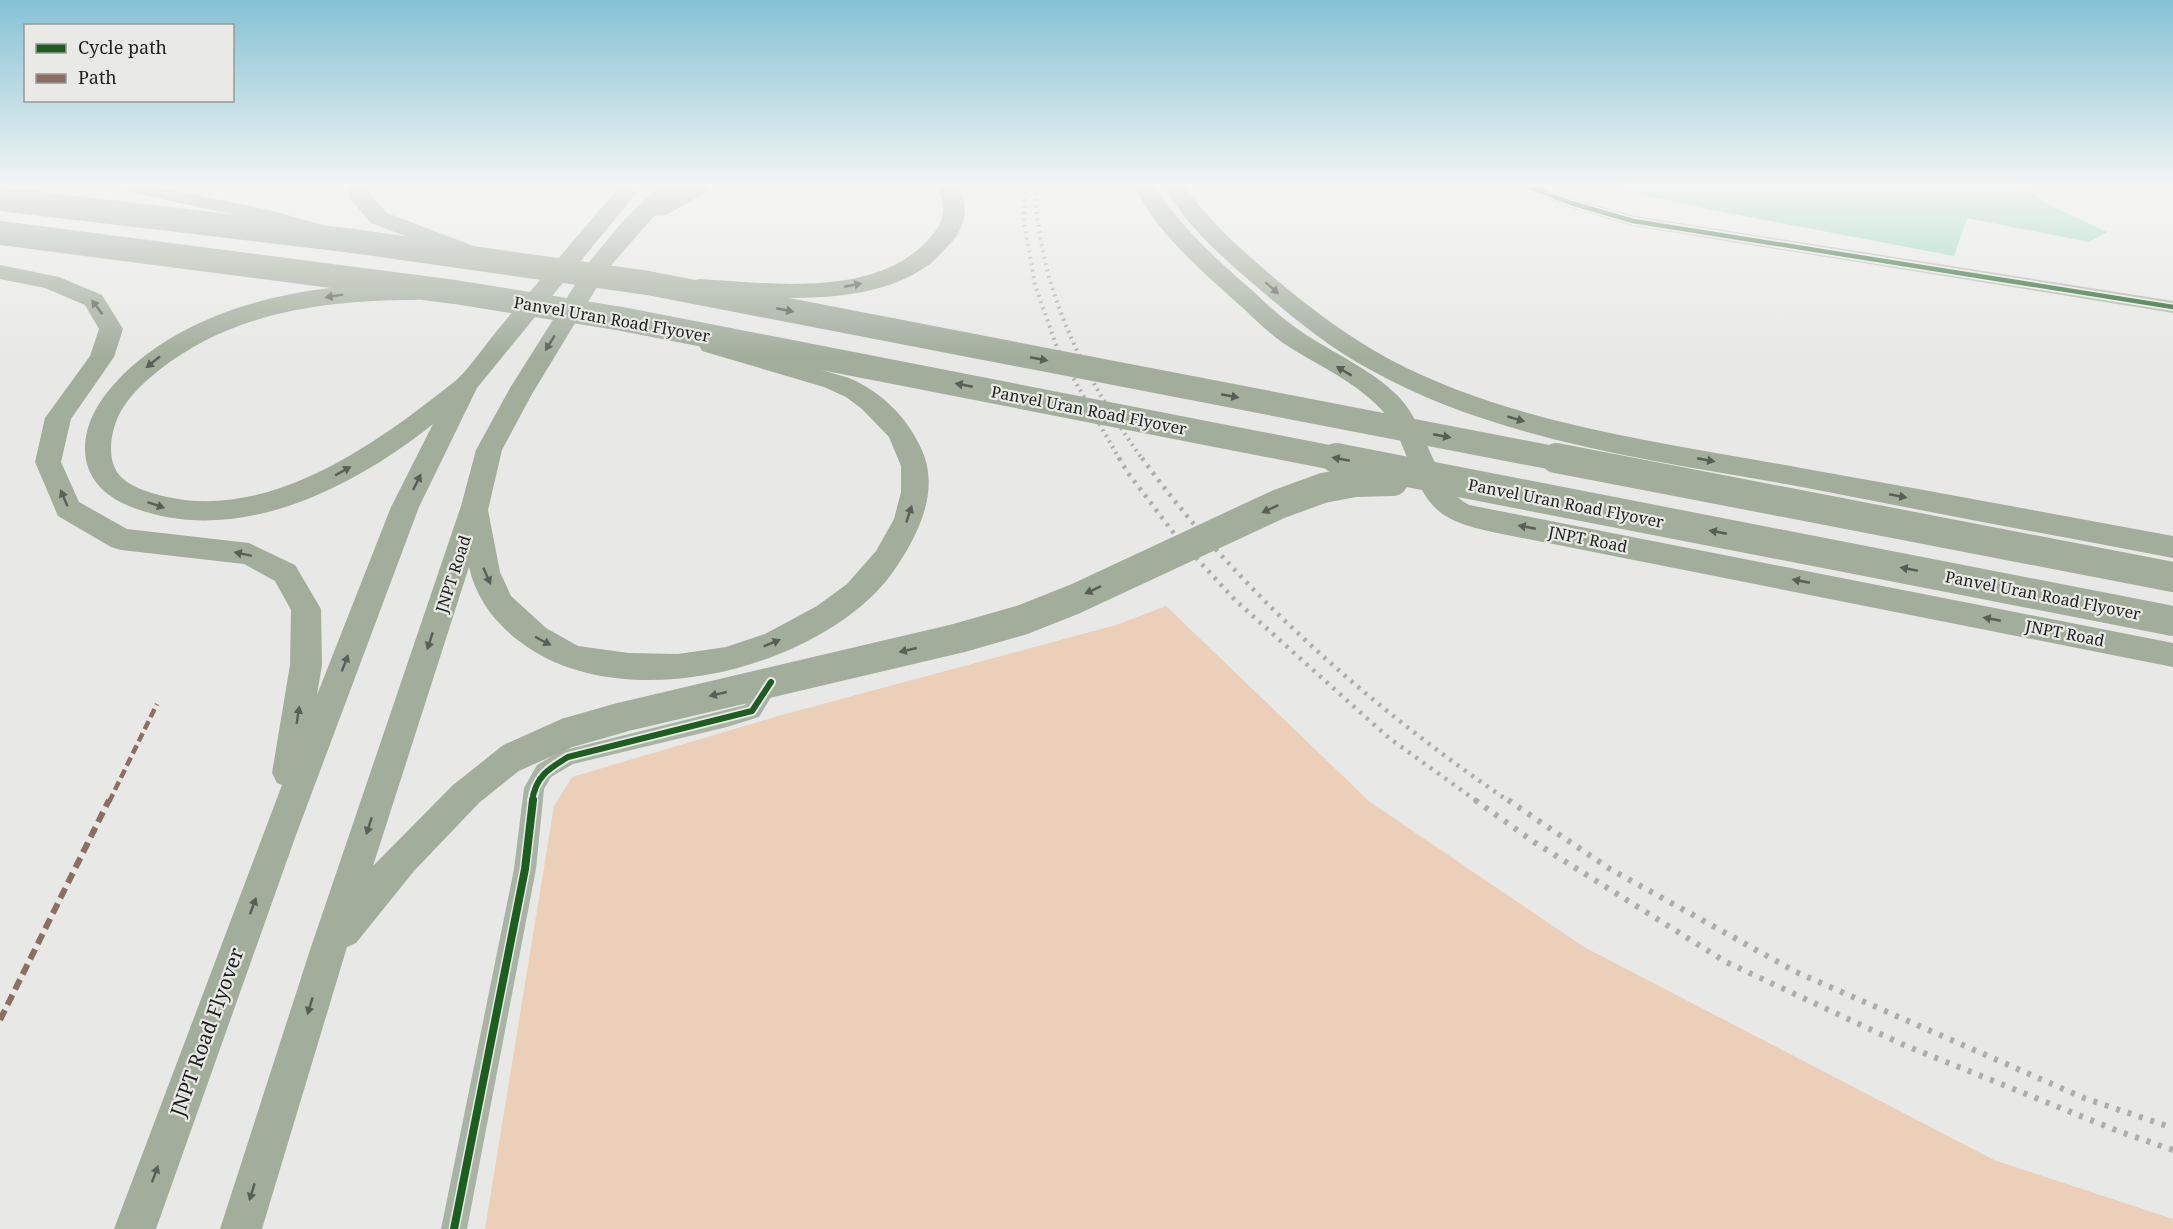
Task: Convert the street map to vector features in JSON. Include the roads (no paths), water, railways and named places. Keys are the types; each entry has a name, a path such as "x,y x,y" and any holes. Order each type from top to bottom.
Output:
{"highway":[{"name":"Panvel Uran Road Flyover","path":"81,243 455,292 622,319 2173,621"},
{"path":"371,243 486,258 648,284 2173,577"},
{"path":"447,243 486,258"},
{"path":"455,292 348,294 289,303 246,314 198,334 157,358 126,385 106,411 97,442 103,473 127,495 168,509 226,510 283,497 336,475 387,446 466,384 581,243"},
{"name":"JNPT Road","path":"328,950 475,506 489,450 519,394 598,266 617,243"},
{"path":"648,284 781,291 830,290 874,281 909,267 936,249 940,243"},
{"name":"JNPT Road","path":"1187,243 1281,329 1386,382 1574,435 2173,547"},
{"name":"JNPT Road","path":"1222,243 1306,317 1386,382 1407,424 1434,489 1453,510 1470,516 2173,655"},
{"path":"0,272 51,282 94,300 111,329 102,357 58,418 48,462 68,509 121,538 249,554 285,573 306,609 306,665 279,835"},
{"path":"475,506 482,564 499,603 531,634 577,658 633,667 686,666 743,655 791,635 834,610 870,580 894,547 910,514 916,479 908,447 887,417 860,394 824,379 622,319"},
{"path":"279,835 405,507 466,384"},
{"path":"241,1229 328,950 380,882 420,837 466,794 511,758 567,733 623,717 959,638 1022,620 1075,599 1279,504 1323,488 1355,482 1392,481 1534,496"},
{"name":"JNPT Road Flyover","path":"135,1229 279,835"}],"main road":[{"path":"0,244 213,272 319,274"}],"street":[{"path":"1773,243 2173,307"},
{"path":"454,1229 525,869 534,788 544,771 568,757 752,711 771,682"}],"railway":[{"path":"1028,243 1035,285 1059,353 1120,460"},
{"path":"1042,243 1055,296 1068,330 1102,397 1143,460"},
{"path":"1119,458 1176,536 1235,600 1389,738 1478,802"},
{"path":"1142,458 1221,555 1311,645 1408,728 1510,802"},
{"path":"1475,800 1534,842 1726,962 1904,1045 2118,1131 2173,1150"},
{"path":"1508,800 1610,869 1796,972 2084,1098 2173,1128"}]}
